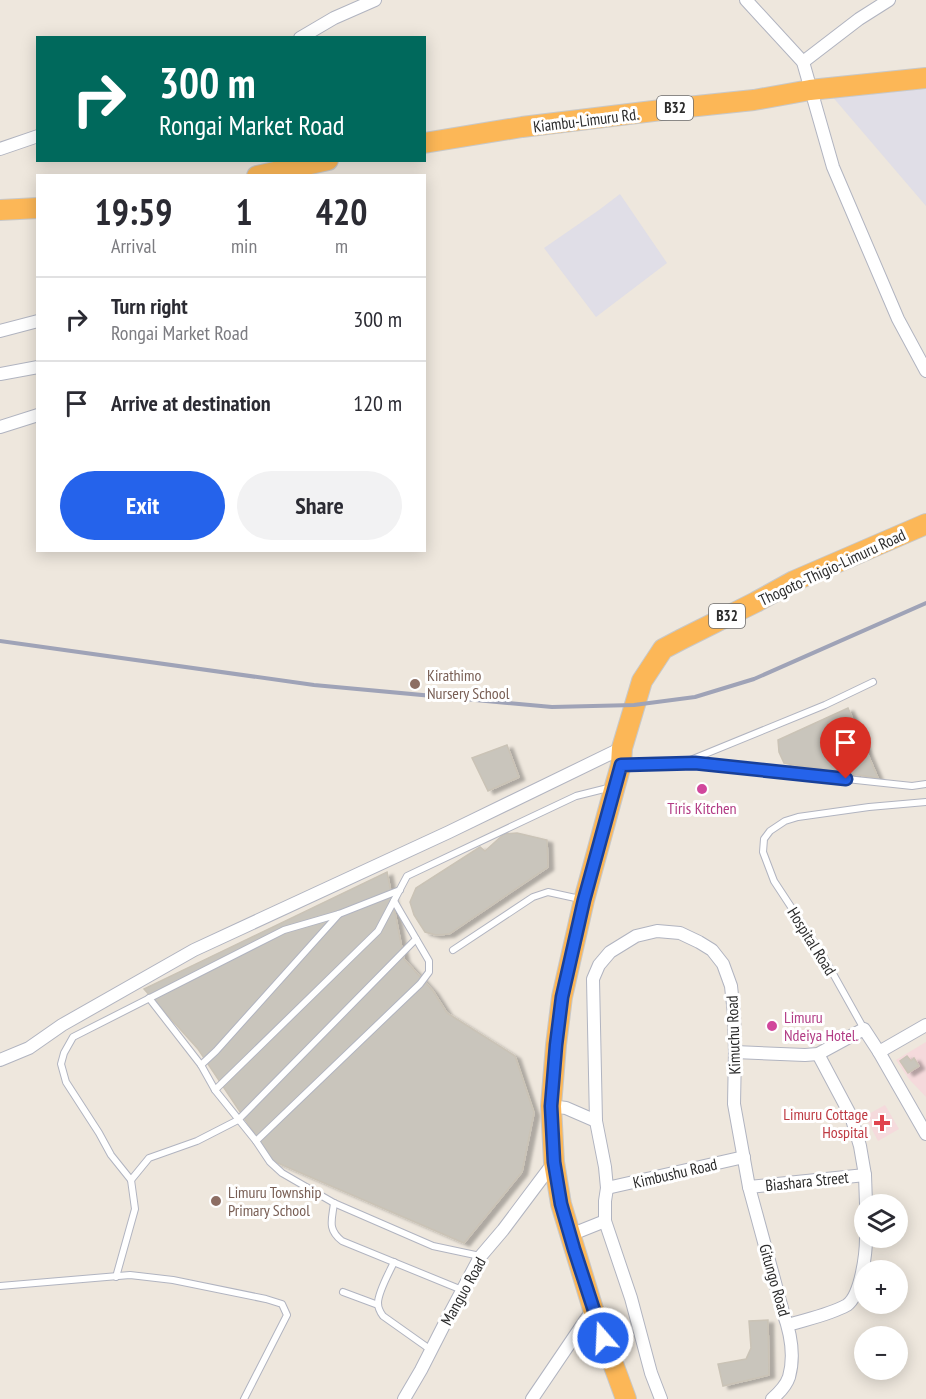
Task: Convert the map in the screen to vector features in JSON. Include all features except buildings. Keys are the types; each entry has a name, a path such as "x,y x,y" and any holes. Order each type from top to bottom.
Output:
{"highway":[{"name":"Kiambu-Limuru Rd.","path":"426,143 522,127 754,100 810,90 926,78"},
{"path":"266,174 319,162"},
{"path":"0,210 36,208"},
{"name":"Thogoto-Thigio-Limuru Road","path":"626,1399 593,1309 561,1204 554,1162 551,1106 562,997 584,900 642,681 663,650 705,626 794,581 926,524"}],"street":[{"path":"303,36 334,18 375,0"},
{"path":"746,0 803,62 833,167 898,319 926,370"},
{"path":"803,62 889,0"},
{"path":"0,149 36,137"},
{"path":"0,331 36,322"},
{"path":"0,374 36,367"},
{"path":"0,427 36,416"},
{"path":"0,1060 29,1048 62,1025 194,950 449,832 622,757"},
{"name":"Kimuchu Road","path":"661,1399 605,1221 607,1188 596,1121 593,979 599,965 610,952 636,936 657,931 680,933 712,950 723,964 730,986 734,1014 734,1104 744,1157"},
{"path":"879,1052 926,1025"},
{"path":"735,1052 818,1054 864,1029"},
{"name":"Hospital Road","path":"864,1029 926,1134"},
{"path":"818,1054 851,1116 860,1146 866,1194"},
{"path":"551,1106 566,1108 596,1121"},
{"name":"Gitungo Road","path":"744,1157 749,1187 788,1325 792,1364 789,1379 772,1399"},
{"name":"Kimbushu Road","path":"607,1188 744,1157"},
{"name":"Manguo Road","path":"404,1399 480,1257 554,1162"},
{"name":"Biashara Street","path":"749,1187 865,1175"},
{"path":"570,1235 605,1221"},
{"path":"788,1325 849,1304 857,1292 865,1248"},
{"path":"532,1399 593,1309"}],"lane":[{"path":"685,763 825,705 873,682"},
{"path":"622,757 912,786 926,784"},
{"path":"215,1090 378,931 407,876 576,796 615,786"},
{"name":"Hospital Road","path":"864,1029 822,954 774,881 763,852 764,839 770,831 785,821 798,817 926,802"},
{"path":"116,1277 135,1209 131,1180 111,1155 66,1082 61,1064 73,1036 284,930 339,914 400,890"},
{"path":"453,950 533,897 548,892 584,900"},
{"path":"256,1140 420,984 429,972 429,960 394,901"},
{"path":"201,1065 339,914"},
{"path":"131,1180 149,1158 197,1141 238,1120 416,939"},
{"path":"149,998 201,1065 215,1090 256,1140 270,1162 282,1173 334,1203 433,1246 480,1257"},
{"path":"334,1203 331,1227 334,1235 342,1241 462,1290"},
{"path":"394,1262 378,1297 379,1311 431,1350"},
{"path":"0,1287 130,1275 173,1280 282,1304 287,1316 244,1399"},
{"path":"343,1292 378,1305"}],"shaded area":[{"path":"926,86 926,206 831,95"},
{"path":"620,194 667,263 596,317 544,248"},
{"path":"926,1042 926,1097 909,1079 896,1060"},
{"name":"Limuru Cottage Hospital","path":"885,1105 899,1129 878,1141 865,1116"}],"railway":[{"path":"0,641 314,685 552,707 634,705 695,697 754,679 926,603"}],"place":[{"name":"Kirathimo Nursery School","path":"415,684"},
{"name":"Tiris Kitchen","path":"702,789"},
{"name":"Limuru Ndeiya Hotel.","path":"772,1026"},
{"name":"Limuru Cottage Hospital","path":"882,1123"},
{"name":"Limuru Township Primary School","path":"216,1201"}],"route":[{"path":"603,1338 561,1204 554,1162 551,1106 562,997 584,900 621,765 695,763 846,779"}]}
